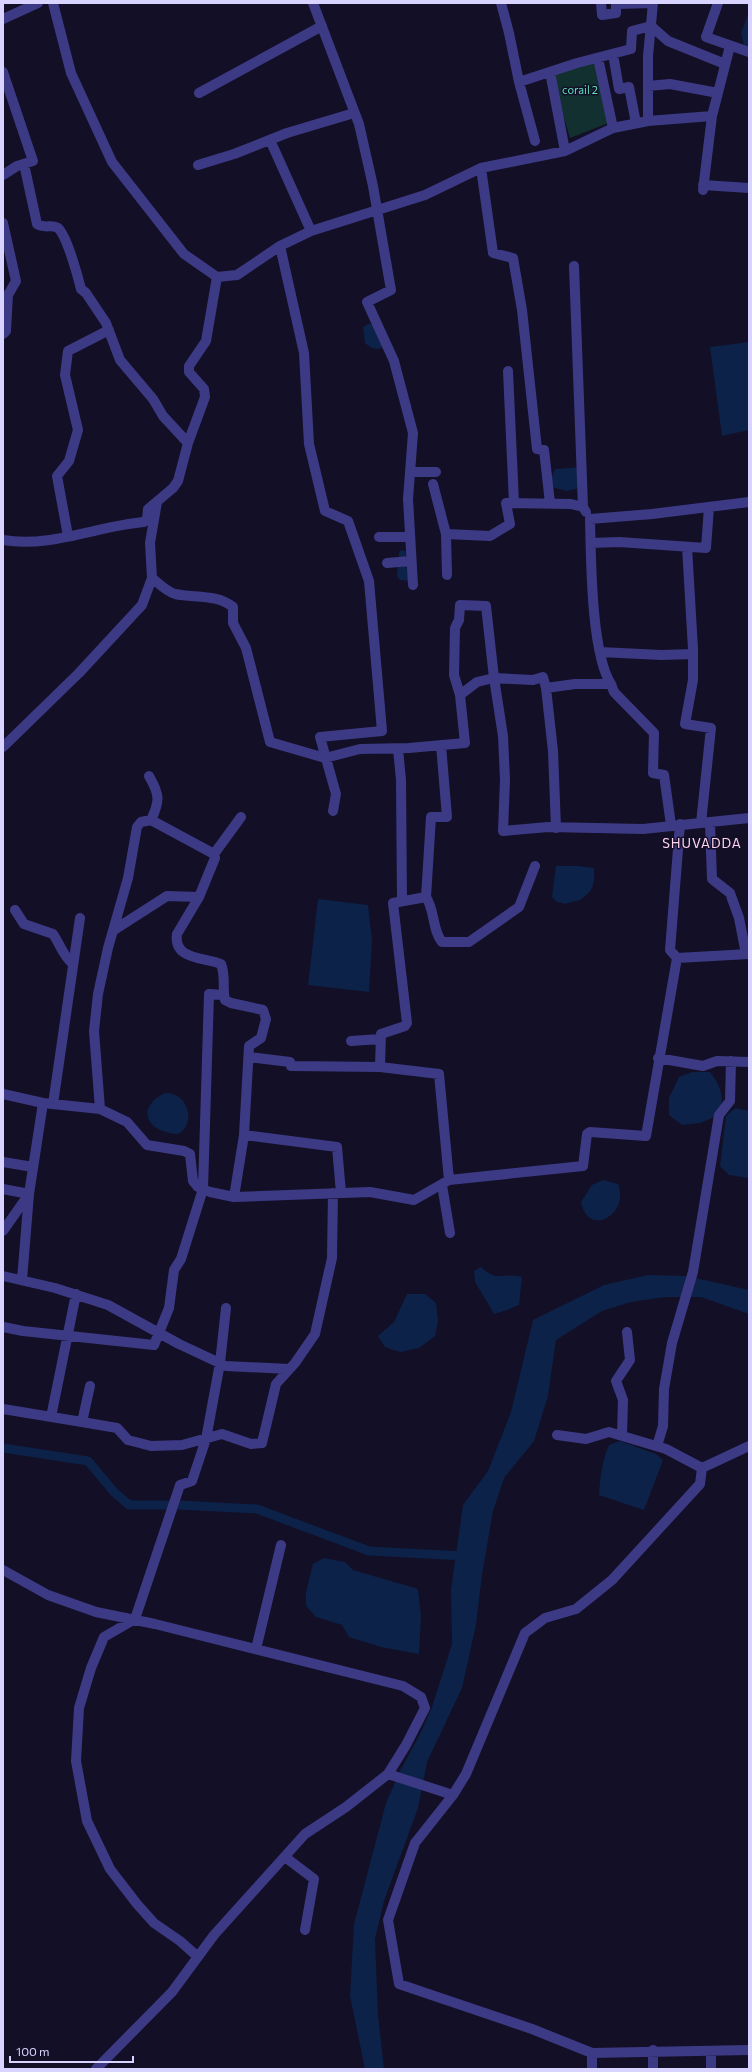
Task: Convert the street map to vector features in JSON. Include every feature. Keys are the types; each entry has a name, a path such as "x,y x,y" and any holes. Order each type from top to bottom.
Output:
{"street":[{"path":"3,19 38,3"},
{"path":"53,3 71,73 112,162 184,254 217,278 237,275 280,246 311,232 426,195 481,168 566,151 613,128 648,121 712,116"},
{"path":"313,3 354,113 372,180 391,290 367,302 394,361 413,433 408,499 410,561 413,585"},
{"path":"501,3 510,32 519,82 535,141"},
{"path":"601,3 602,15 616,13 616,4 653,3 650,26 648,121"},
{"path":"718,3 706,37 749,52"},
{"path":"199,94 322,26"},
{"path":"519,82 631,49 632,31 650,26"},
{"path":"650,26 668,41 725,64"},
{"path":"730,46 712,116 703,187 749,188"},
{"path":"613,54 620,89 629,87 636,123"},
{"path":"598,58 613,128"},
{"path":"3,72 33,161 3,175"},
{"path":"550,72 566,151"},
{"path":"648,86 670,84 718,93"},
{"path":"198,165 234,154 287,133 354,113"},
{"path":"270,140 311,232"},
{"path":"24,164 37,224 59,229 70,251 81,289 86,293 95,306 109,330 120,360 153,399 164,416 188,443"},
{"path":"481,168 493,254 513,258 522,310 537,449 544,450 550,504"},
{"path":"3,223 16,281 8,295 6,331 3,334"},
{"path":"280,246 304,353 311,452 325,511 348,521 369,581 377,664 382,731 320,737 336,794 333,811"},
{"path":"574,266 583,507 590,519 592,575 600,652 607,677 614,692 654,733 652,773 664,775 676,825 670,950 677,958"},
{"path":"3,540 33,542 68,536 81,536 144,522 147,519 148,509 152,504 157,502 178,481 188,443 205,397 204,389 189,372 189,366 206,341 217,278"},
{"path":"68,536 57,476 69,461 78,430 64,376 68,351 109,330"},
{"path":"508,371 514,503"},
{"path":"410,472 436,472"},
{"path":"433,484 446,534 447,575"},
{"path":"3,746 79,674 142,605 152,578 150,543 157,502"},
{"path":"590,519 749,502"},
{"path":"446,534 490,536 510,524 506,503 571,504 583,507"},
{"path":"590,543 619,542 706,548 709,507"},
{"path":"379,537 410,537"},
{"path":"677,958 748,954 740,918 730,893 712,879 705,823 711,728 685,724 693,680 687,547"},
{"path":"387,563 410,561"},
{"path":"152,578 174,594 227,602 233,608 233,623 246,648 270,742 326,758 360,749 398,749 465,743 460,695 454,675 455,628 459,620 460,605 486,606 494,678 503,736 505,780 503,832 556,828 643,829 749,818"},
{"path":"600,652 661,655 693,654"},
{"path":"460,695 477,682 494,678 533,680 543,677 546,688 553,751 556,828"},
{"path":"546,688 575,684 611,684"},
{"path":"441,745 447,817 431,817 426,897 431,905 438,937 442,942 470,942 520,907 535,866"},
{"path":"398,749 401,780 402,901"},
{"path":"149,776 157,790 158,804 151,820"},
{"path":"234,1197 244,1135 250,1044 261,1038 266,1019 263,1010 231,1003 225,1000 221,964 183,953 178,946 177,934 199,897 214,858 214,854 241,818"},
{"path":"100,1109 94,1031 98,994 128,878 138,827 141,822 151,820 214,854"},
{"path":"114,930 167,896 199,897"},
{"path":"380,1067 380,1039 382,1032 405,1026 407,1023 393,903 426,897"},
{"path":"15,910 24,924 53,934 63,948 65,958 73,964"},
{"path":"22,1280 29,1194 33,1167 48,1103 80,918"},
{"path":"3,1094 48,1103 100,1109 127,1122 147,1145 184,1151 190,1154 193,1181 198,1187 234,1197 370,1192 414,1200 446,1182 583,1166 587,1134 590,1132 646,1136 658,1058 677,958"},
{"path":"3,1327 67,1336 154,1345 169,1308 174,1270 181,1259 204,1189 209,994 224,995"},
{"path":"351,1041 380,1039"},
{"path":"249,1057 290,1062 291,1066 380,1067 439,1074 450,1233"},
{"path":"658,1058 703,1066 717,1061 749,1062"},
{"path":"657,1446 663,1426 664,1389 672,1343 693,1272 719,1115 730,1100 732,1061"},
{"path":"3,1409 117,1428 128,1440 151,1446 182,1445 222,1434 251,1444 262,1443 276,1384 289,1369 314,1334 332,1258 337,1193 337,1147 244,1135"},
{"path":"3,1162 33,1167"},
{"path":"3,1189 29,1194"},
{"path":"3,1231 29,1194"},
{"path":"3,1276 76,1294 108,1305 159,1333 226,1366 289,1369"},
{"path":"51,1417 76,1294"},
{"path":"198,1957 180,1940 154,1924 110,1869 87,1821 76,1761 79,1708 91,1668 104,1637 135,1619 180,1485 192,1481 206,1438 220,1363 226,1308"},
{"path":"622,1435 623,1400 616,1381 630,1360 627,1332"},
{"path":"82,1422 90,1386"},
{"path":"556,1435 586,1439 609,1432 657,1446 702,1468"},
{"path":"702,1468 749,1446"},
{"path":"702,1468 700,1484 612,1580 576,1609 545,1618 525,1633 466,1774 453,1795 415,1843 388,1920 398,1984 532,2028 592,2053 653,2050 749,2050"},
{"path":"256,1649 281,1545"},
{"path":"3,1570 48,1595 96,1612 135,1619 403,1686 421,1697 425,1708 392,1775 305,1834 214,1935 172,1992 96,2069"},
{"path":"392,1775 453,1795"},
{"path":"285,1857 314,1879 305,1930"},
{"path":"653,2050 653,2069"},
{"path":"711,2069 712,2051"},
{"path":"592,2053 592,2069"}],"green space":[{"name":"corail 2","path":"598,58 611,122 570,138 550,72"}],"water":[{"path":"749,12 749,47 744,45 741,33"},
{"path":"368,324 373,324 383,347 378,349 365,343 363,327"},
{"path":"749,342 749,430 722,436 710,347"},
{"path":"583,467 586,487 566,491 548,486 555,469"},
{"path":"401,550 406,551 405,564 411,581 400,580 397,576 399,553"},
{"path":"556,866 594,868 594,882 589,893 579,900 566,904 557,902 552,897"},
{"path":"318,899 368,905 372,940 369,992 308,985"},
{"path":"692,1072 710,1072 717,1082 721,1092 721,1109 719,1115 700,1123 682,1125 669,1115 669,1098 679,1077"},
{"path":"165,1093 173,1094 180,1098 188,1110 187,1124 184,1130 178,1134 158,1129 148,1118 147,1112 150,1105"},
{"path":"735,1108 749,1111 749,1178 729,1175 720,1166 726,1116"},
{"path":"603,1180 618,1184 620,1195 618,1205 613,1213 607,1218 599,1220 591,1219 585,1213 581,1202 592,1185"},
{"path":"481,1267 492,1275 496,1276 522,1277 519,1305 494,1314 475,1282 474,1271"},
{"path":"648,1275 686,1276 749,1290 749,1314 701,1297 665,1297 631,1302 602,1311 556,1340 548,1396 534,1441 504,1478 493,1511 482,1575 476,1625 462,1688 427,1762 418,1808 384,1901 375,1939 378,2015 384,2069 365,2069 350,1996 354,1924 386,1803 400,1771 420,1734 432,1707 452,1644 451,1589 463,1505 488,1471 511,1412 533,1320 604,1285"},
{"path":"407,1294 425,1294 436,1303 438,1322 435,1336 419,1348 400,1352 385,1347 378,1336 394,1322"},
{"path":"620,1441 656,1454 663,1460 644,1510 599,1495 602,1470 609,1445"},
{"path":"324,1558 345,1562 353,1570 418,1589 421,1615 419,1654 381,1647 349,1637 342,1625 316,1617 306,1606 306,1592 313,1564"}],"waterway":[{"path":"3,1448 88,1461 114,1492 129,1505 179,1505 257,1509 369,1551 464,1556"}],"district":[{"name":"SHUVADDA","path":"702,843"}]}
